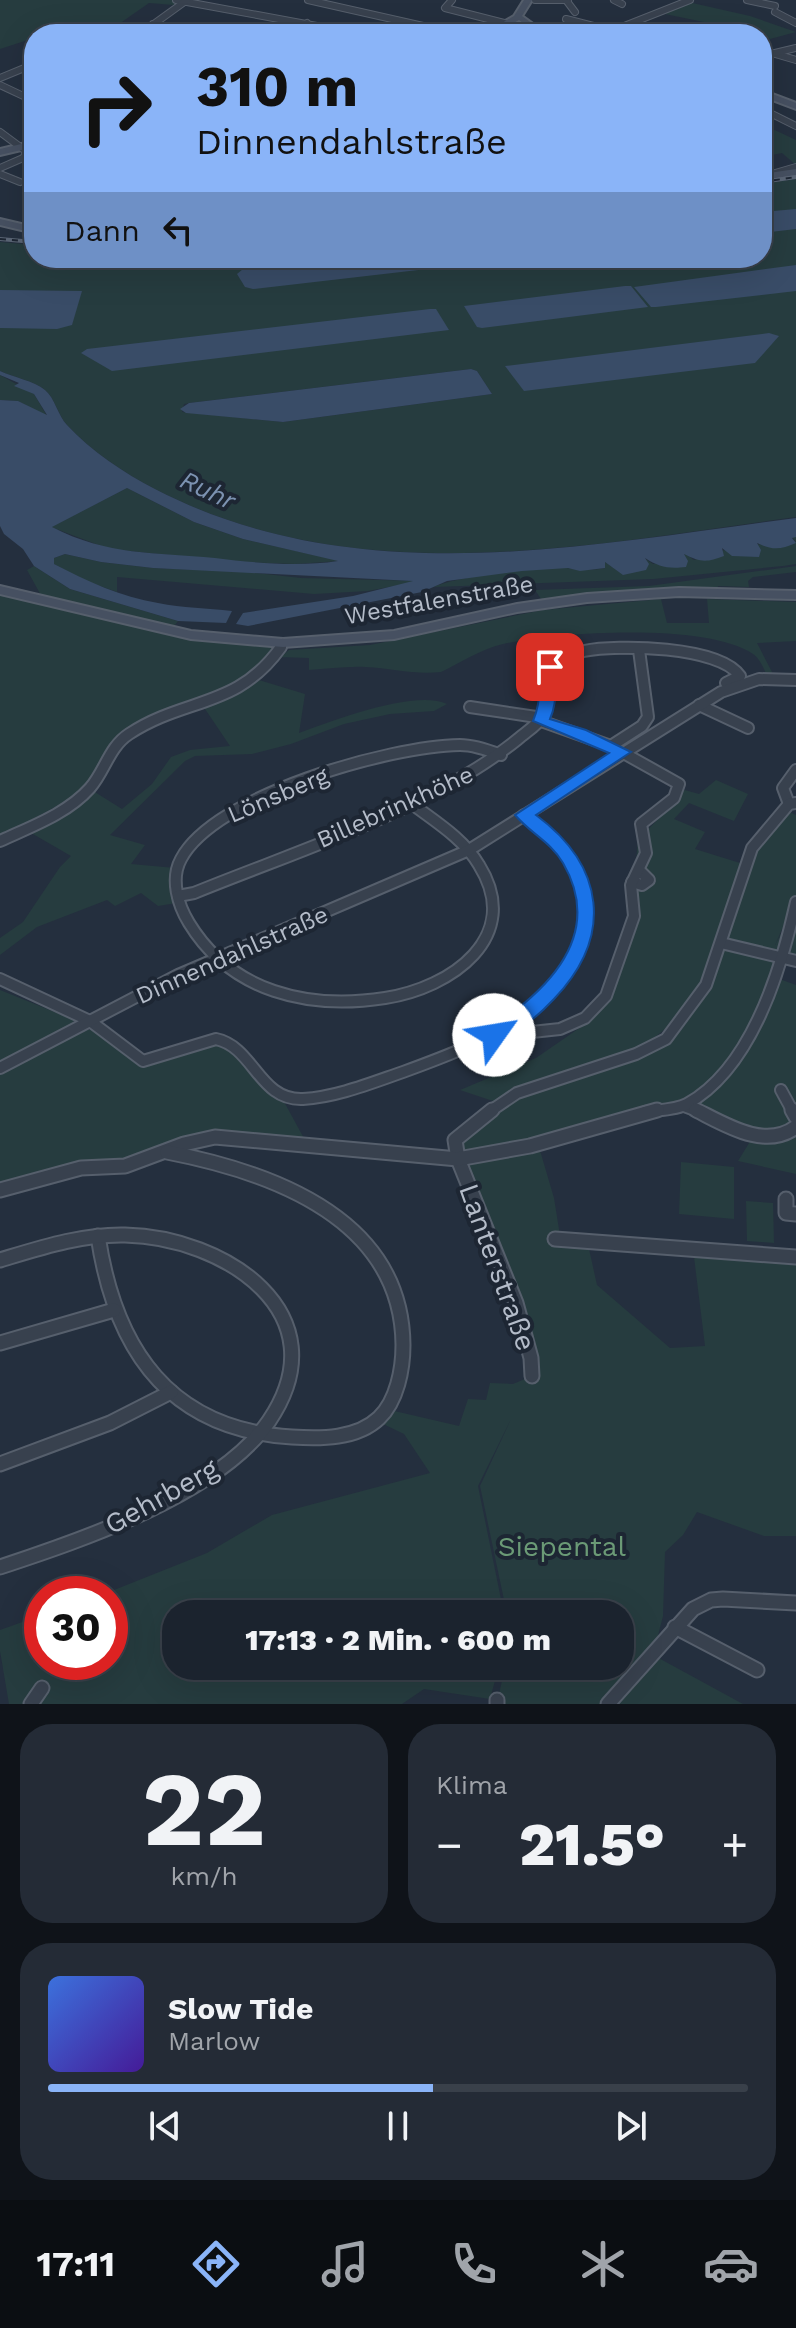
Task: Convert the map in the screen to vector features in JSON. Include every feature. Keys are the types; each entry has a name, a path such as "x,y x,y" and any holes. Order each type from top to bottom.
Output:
{"main road":[{"path":"508,24 514,21 528,0"},
{"path":"514,21 523,24"},
{"path":"772,97 796,106"},
{"path":"0,152 23,147"},
{"path":"772,175 796,169"},
{"path":"0,222 24,228"},
{"name":"Westfalenstraße","path":"0,590 191,635 283,643 394,635 517,608 587,598 679,592 796,595"}],"street":[{"path":"176,0 312,24"},
{"path":"308,0 414,24"},
{"path":"452,0 445,8 514,21"},
{"path":"535,0 567,0 575,12"},
{"path":"614,0 622,4"},
{"path":"630,24 690,0"},
{"path":"747,0 775,9 796,23"},
{"path":"153,24 186,1"},
{"path":"566,19 586,24"},
{"path":"774,53 796,48"},
{"path":"774,53 796,60"},
{"path":"0,78 24,68"},
{"path":"0,85 24,96"},
{"path":"772,114 796,126"},
{"path":"1,134 23,147"},
{"path":"0,168 24,156"},
{"path":"0,174 20,182"},
{"path":"0,841 42,820 90,789 114,747 124,737 169,714 229,696 258,673 283,643"},
{"path":"611,746 642,726 648,717 639,650"},
{"path":"542,720 549,703 547,676 558,658 579,651 639,650 697,653 736,670 740,676 712,689 702,703 748,728"},
{"name":"Dinnendahlstraße","path":"0,1068 169,979 469,850 702,703 754,680 796,680"},
{"path":"470,707 542,720 611,746 679,784 675,798 641,824 646,853 632,882 631,896 635,907 631,931 602,1002 585,1018 551,1031 532,1032 513,1024"},
{"name":"Billebrinkhöhe","path":"178,896 194,893 412,804 462,780 501,755 542,720"},
{"name":"Lönsberg","path":"178,896 175,880 178,866 195,839 222,818 284,789 353,765 429,747 469,745 501,755"},
{"path":"458,1159 454,1145 458,1135 509,1097 636,1054 666,1039 703,991 752,848 793,803 783,788 796,770"},
{"path":"178,896 189,925 216,959 255,986 310,1001 364,1002 424,988 467,963 483,945 494,921 495,904 492,887 469,850 412,804"},
{"path":"0,979 90,1021 143,1061 208,1040 222,1040 233,1047 272,1091 293,1100 313,1098 392,1076 473,1045 513,1024 533,1010 562,980 577,954 585,924 585,898 573,863 551,835 524,815"},
{"path":"0,1190 81,1168 125,1166 196,1140 232,1136 458,1159 530,1146 642,1113 684,1106 704,1093 743,1052 786,946 796,902"},
{"path":"721,943 796,961"},
{"path":"781,1090 796,1117"},
{"path":"684,1106 760,1137 785,1136 796,1127"},
{"path":"98,1236 114,1310 132,1350 171,1392 208,1417 240,1432 296,1438 339,1435 364,1428 382,1416 393,1398 404,1343 402,1316 396,1295 372,1252 324,1209 256,1174 165,1151"},
{"name":"Lanterstraße","path":"458,1159 526,1332 534,1366 532,1376"},
{"path":"786,1199 786,1213 796,1214"},
{"name":"Gehrberg","path":"0,1260 67,1240 98,1236 162,1238 200,1248 237,1266 273,1297 291,1332 294,1368 281,1403 257,1435 200,1480 155,1505 88,1535 0,1567"},
{"path":"555,1239 796,1257"},
{"path":"0,1343 114,1310"},
{"path":"0,1464 110,1423 171,1392"},
{"path":"608,1704 685,1614 711,1600 796,1603"},
{"path":"675,1627 757,1670"},
{"path":"31,1704 42,1688"}],"green space":[{"path":"0,0 182,0 173,5 149,3 119,24 24,24 24,41 0,49"},
{"path":"688,2 750,16 796,32 772,38 772,24 713,24 660,13"},
{"path":"772,129 796,140 796,165 782,153 772,155"},
{"path":"796,179 796,517 553,548 471,553 390,551 310,541 232,521 155,489 108,461 76,435 45,390 0,371 0,242 24,244 24,268 772,268 772,183","holes":["471,369 477,371 492,394 283,422 182,412 184,404 189,403"]},
{"path":"0,375 34,394 47,416 18,401 0,400"},
{"path":"127,488 194,522 243,539 340,561 295,564 240,562 307,567 307,570 215,564 230,561 109,549 51,527"},
{"path":"796,542 796,564 783,566 653,579 434,587 520,570 600,569 605,568 605,562 621,573 644,558 653,564 686,554 694,560 744,546"},
{"path":"65,554 153,568 248,572 301,578 420,581 368,591 314,594 117,577 117,592 83,580 54,564 54,558"},
{"path":"34,566 70,589 178,621 171,630 283,643 252,678 305,694 299,733 395,703 433,700 447,704 434,711 390,714 344,724 291,744 252,754 195,756 185,761 110,835 145,845 131,864 175,868 176,903 158,906 141,893 115,906 107,900 37,927 0,955 0,938 23,922 60,867 71,856 26,830 90,789 122,809 152,784 171,757 190,750 230,746 203,706 123,737 88,789 0,837 0,590 43,599 27,570"},
{"path":"796,566 796,572 753,577 748,581 749,587 718,586 717,592 543,602 535,590 649,586"},
{"path":"661,599 667,623 709,623 707,599 796,602 796,641 757,643 772,672 770,677 739,680 766,674 753,654 731,644 702,637 631,632 558,636 495,646 441,672 431,673 359,667 309,670 309,658 281,657 289,650 370,645 543,610"},
{"path":"716,780 748,794 734,821 689,803 674,819 705,832 695,849 740,863 704,983 671,1024 648,1043 496,1102 460,1090 536,1058 591,1020 605,994 632,908 638,839 678,800 681,789 699,794"},
{"name":"Siepental","path":"787,811 796,815 796,898 775,945 796,906 796,960 781,956 774,977 796,985 796,1174 738,1161 751,1140 685,1109 673,1109 539,1147 554,1198 562,1248 589,1249 597,1285 670,1348 705,1346 694,1257 796,1265 796,1536 764,1536 697,1512 683,1535 665,1552 663,1616 653,1655 743,1704 497,1704 502,1680 634,1680 634,1600 504,1600 480,1486 511,1419 478,1486 501,1600 162,1600 162,1680 495,1680 490,1699 424,1689 402,1704 9,1704 0,1651 0,1630 24,1621 24,1680 128,1680 128,1584 207,1553 272,1515 430,1473 404,1434 379,1422 390,1410 459,1426 468,1399 486,1400 490,1383 513,1384 532,1376 534,1365 455,1145 466,1131 530,1092 654,1048 682,1029 710,985 757,847"},
{"path":"0,990 74,1022 70,1029 0,1063"},
{"path":"85,1030 92,1030 138,1064 212,1039 225,1042 282,1098 306,1142 232,1136 128,1164 0,1186 0,1075"},
{"path":"681,1162 734,1167 734,1219 679,1214"},
{"path":"746,1201 773,1203 774,1243 747,1241"}],"water":[{"path":"796,209 796,229 772,232 772,211"},
{"path":"796,265 796,291 651,307 634,287"},
{"path":"436,268 253,289 245,287 237,274 243,269"},
{"path":"631,286 648,307 482,328 477,327 464,306"},
{"path":"0,290 82,291 72,325 57,329 0,328"},
{"path":"436,309 449,330 112,371 81,353 87,349"},
{"path":"769,333 779,336 755,363 524,391 505,366"},
{"path":"471,369 477,371 492,394 283,422 186,413 180,409 189,403"},
{"path":"0,371 45,390 76,435 120,469 155,489 232,521 310,541 390,551 471,553 553,549 796,518 796,537 792,538 796,543 776,548 757,543 761,550 759,557 732,556 722,548 724,556 708,561 684,554 688,561 686,567 664,567 645,558 649,564 646,570 623,575 605,562 605,568 522,571 447,581 422,592 248,626 236,624 243,613 353,596 413,581 153,568 65,554 54,558 54,564 131,597 167,605 232,611 226,623 178,621 70,589 34,566 23,549 4,534 0,526 0,400 18,401 47,415 34,394 14,386 19,383 0,375","holes":["127,488 194,522 243,539 338,561 276,564 132,551 93,543 52,527"]}],"railway":[{"path":"772,181 796,177"},
{"path":"0,239 24,241"}],"route":[{"path":"494,1035 533,1010 562,980 577,954 585,924 585,898 573,863 551,835 524,815 622,752 541,721 549,703 547,676 550,667"}],"water label":[{"name":"Ruhr","path":"208,490"}]}
